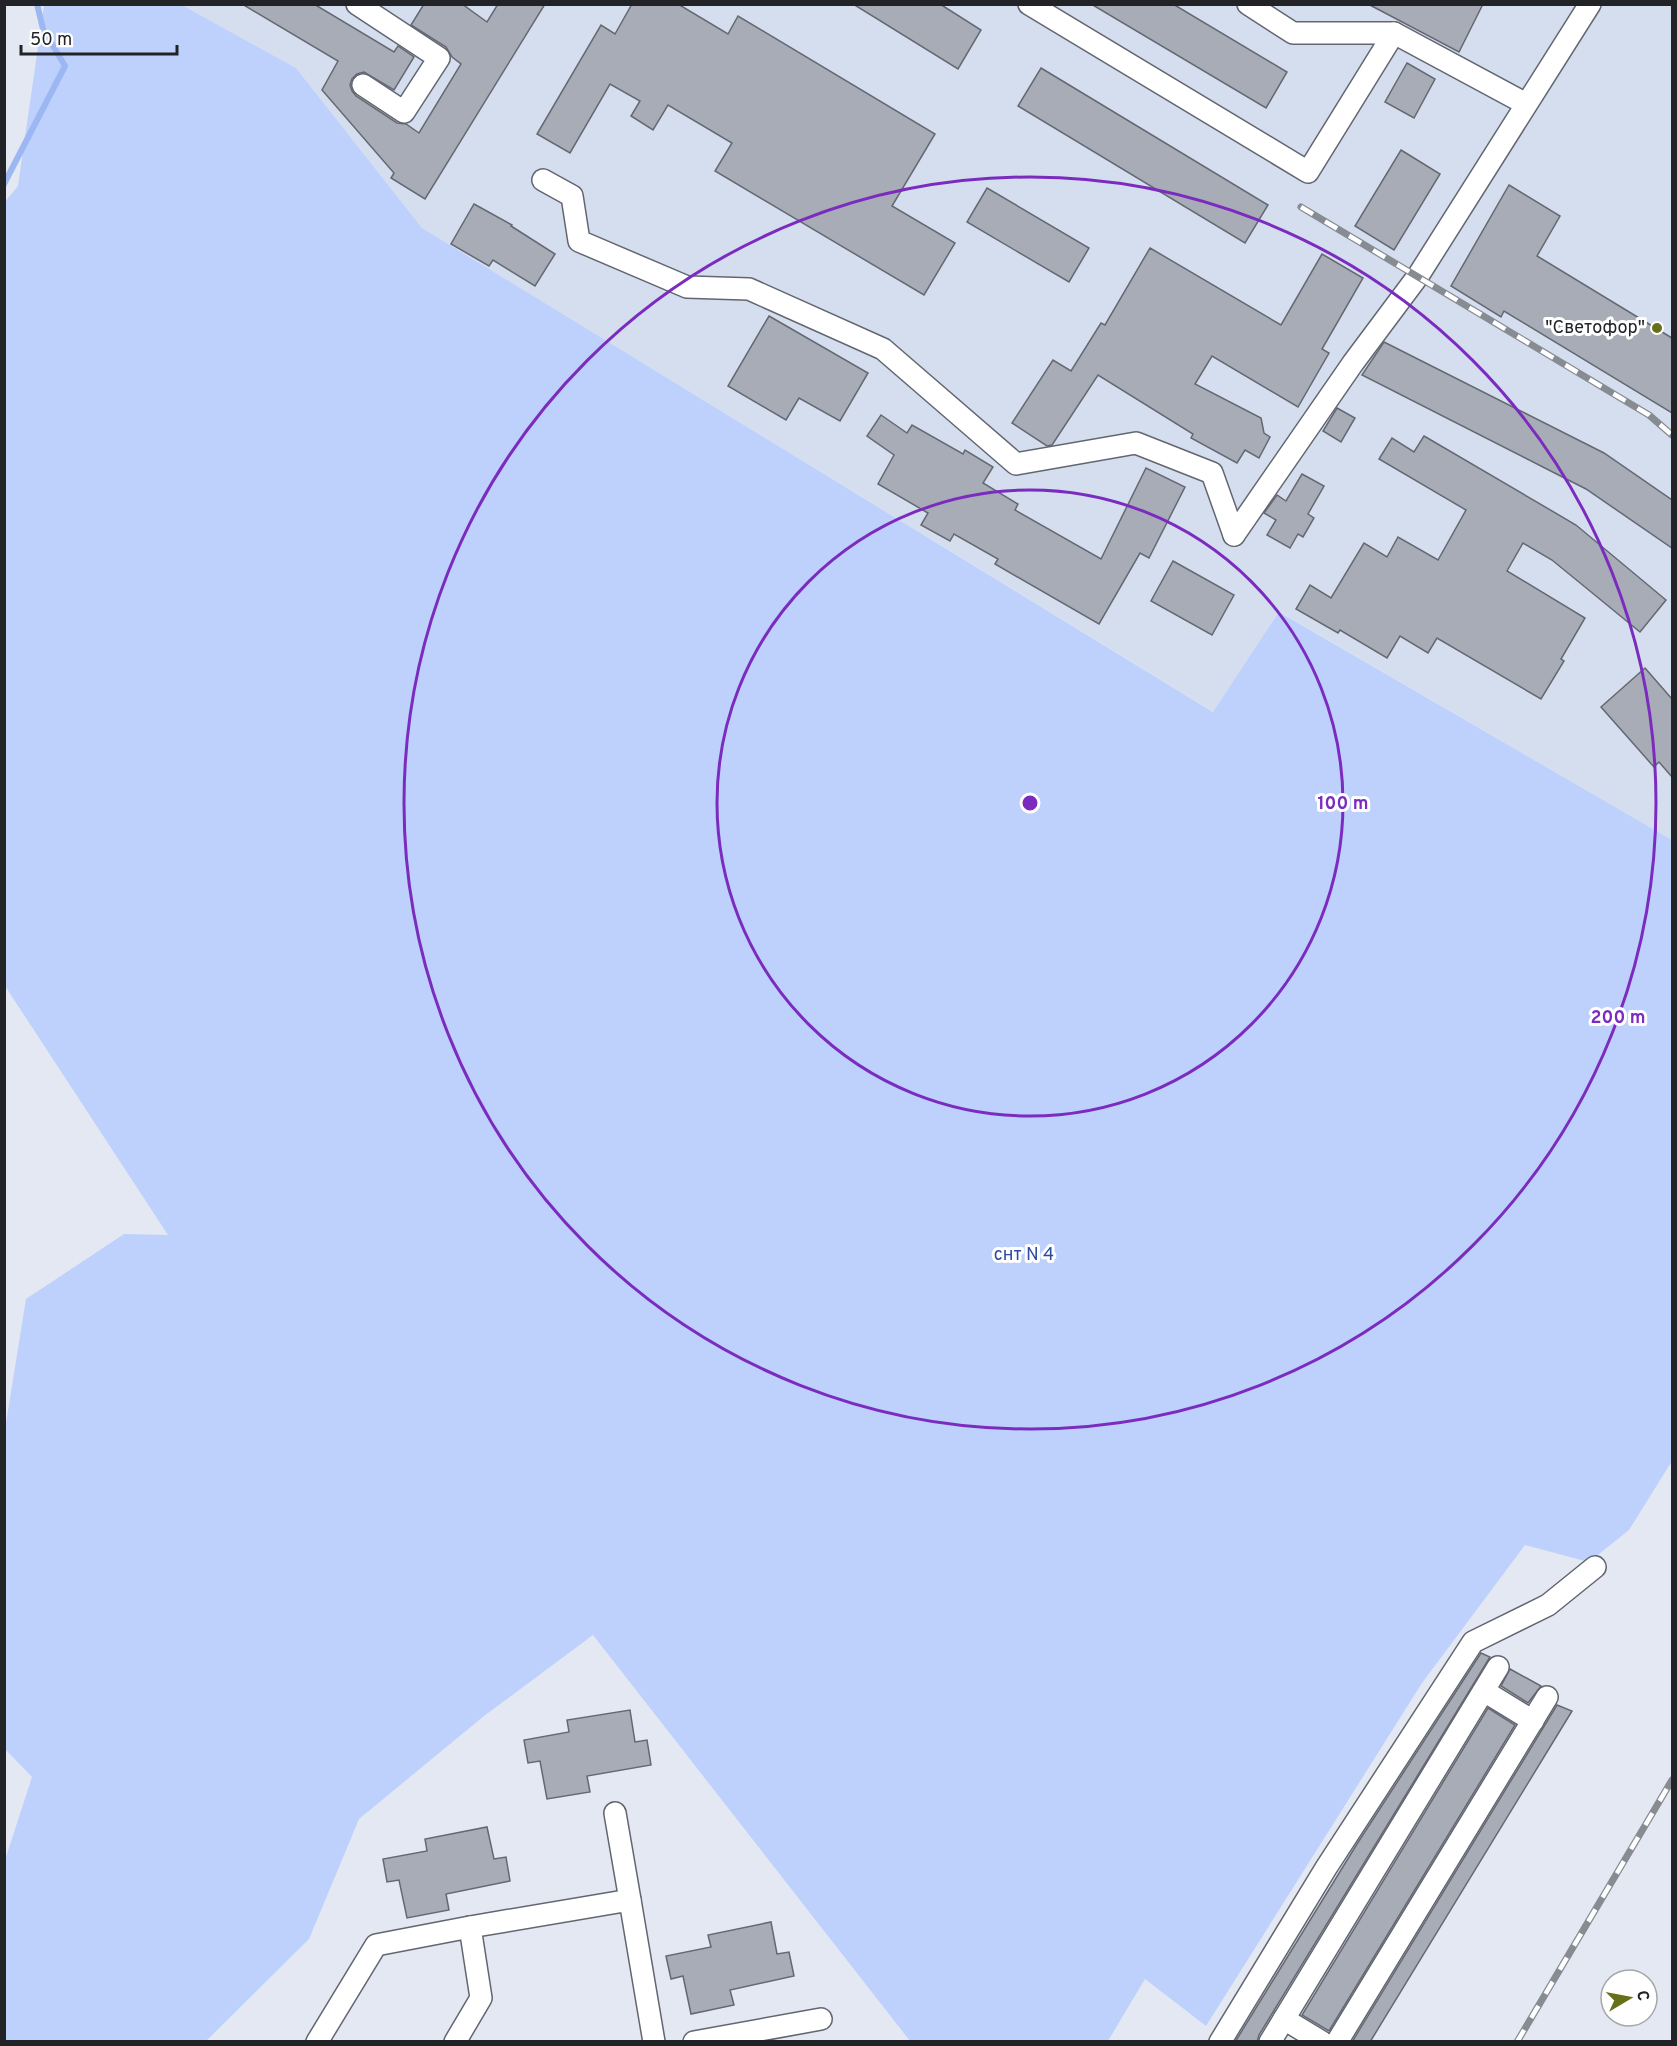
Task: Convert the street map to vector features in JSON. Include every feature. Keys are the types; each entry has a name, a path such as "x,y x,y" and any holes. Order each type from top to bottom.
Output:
{"lane":[{"path":"357,4 439,58 404,112 363,85"},
{"path":"1029,4 1308,172 1395,33"},
{"path":"1248,4 1293,33 1395,33 1526,104"},
{"path":"543,180 572,196 579,241 687,287 749,289 883,349 1016,464 1136,443 1212,473 1234,535 1353,363 1418,276 1590,4"},
{"path":"1220,2042 1326,1868 1473,1641 1548,1605 1596,1567"},
{"path":"1270,2042 1498,1668"},
{"path":"1484,1691 1533,1721"},
{"path":"1337,2042 1547,1697"},
{"path":"615,1813 654,2042"},
{"path":"317,2042 376,1945 630,1900"},
{"path":"455,2042 481,1998 470,1927"},
{"path":"694,2042 821,2019"},
{"path":"1284,2019 1322,2042"}],"shaded area":[{"path":"182,5 1672,5 1672,840 1280,612 1214,712 422,228 296,68"}],"green space":[{"name":"снт N 4","path":"44,5 182,5 296,68 422,228 1213,712 1279,612 1672,840 1672,1461 1629,1530 1589,1562 1525,1545 1422,1683 1206,2026 1145,1979 1108,2041 910,2041 593,1635 484,1716 359,1819 309,1939 206,2041 5,2042 5,1860 32,1777 4,1748 5,1429 26,1299 124,1234 168,1235 5,986 4,203 18,186"}],"building":[{"path":"242,4 314,4 394,52 398,46 414,57 394,90 364,72 357,74 350,85 356,96 397,123 406,124 419,133 461,64 452,57 446,47 411,25 424,4 462,4 487,22 498,4 545,4 425,199 391,178 394,173 322,90 338,61"},
{"path":"632,4 678,4 728,34 738,16 935,134 892,206 955,243 924,295 715,171 732,143 668,105 653,130 631,116 640,101 610,84 570,153 537,134 601,25 615,34"},
{"path":"853,4 940,4 981,30 958,69"},
{"path":"1091,4 1173,4 1287,72 1266,108"},
{"path":"1368,4 1483,4 1459,52"},
{"path":"1407,63 1435,79 1414,118 1385,102"},
{"path":"1041,68 1268,205 1245,243 1018,106"},
{"path":"1401,150 1440,174 1394,250 1355,226"},
{"path":"1509,185 1560,216 1537,256 1672,338 1672,413 1504,311 1501,317 1451,286"},
{"path":"987,188 1089,248 1069,282 967,222"},
{"path":"474,204 512,225 555,254 535,286 493,260 489,266 451,244"},
{"path":"1150,248 1281,325 1322,254 1363,278 1322,349 1329,353 1298,407 1212,356 1195,384 1261,418 1264,433 1270,437 1259,458 1245,450 1237,463 1191,438 1193,434 1098,375 1052,445 1047,446 1012,423 1053,360 1071,371 1101,323 1105,325"},
{"path":"769,316 868,373 840,421 799,398 786,420 728,386"},
{"path":"1384,342 1604,453 1672,500 1672,548 1586,489 1362,375"},
{"path":"1337,408 1355,418 1341,442 1323,431"},
{"path":"881,415 907,433 912,425 963,454 965,450 993,467 983,483 1018,504 1015,510 1101,559 1146,468 1185,487 1149,558 1140,553 1099,624 995,564 998,559 954,534 950,541 921,525 928,513 878,484 894,455 867,436"},
{"path":"1424,436 1576,525 1666,600 1640,632 1552,560 1523,543 1507,571 1585,618 1561,659 1564,661 1541,699 1437,638 1428,653 1400,636 1387,658 1340,630 1338,633 1296,609 1310,585 1331,598 1364,543 1387,557 1398,537 1438,560 1466,510 1379,459 1392,438 1414,452"},
{"path":"1302,474 1324,486 1308,514 1314,518 1303,537 1298,534 1290,548 1267,535 1276,520 1264,513 1277,495 1286,501"},
{"path":"1173,561 1234,595 1212,635 1151,601"},
{"path":"1645,668 1672,699 1672,777 1659,762 1654,767 1601,707"},
{"path":"1481,1653 1490,1657 1259,2035 1257,2042 1235,2042 1357,1844"},
{"path":"1510,1669 1541,1686 1528,1703 1501,1686"},
{"path":"1557,1705 1572,1711 1370,2042 1352,2042"},
{"path":"1488,1708 1515,1725 1329,2031 1302,2015"},
{"path":"630,1710 635,1742 647,1740 651,1765 587,1776 590,1792 547,1799 540,1761 528,1763 524,1740 569,1732 567,1720"},
{"path":"487,1827 494,1859 506,1857 510,1881 446,1894 449,1910 407,1918 399,1880 387,1882 383,1859 427,1851 425,1839"},
{"path":"771,1922 777,1954 789,1952 794,1976 730,1990 734,2005 691,2014 683,1976 671,1979 666,1956 711,1947 708,1935"}],"waterway":[{"path":"4,184 65,66 43,29 37,4"}],"railway":[{"path":"1301,207 1649,415 1672,435"},
{"path":"1517,2042 1672,1780"}],"place":[{"name":"\"Светофор\"","path":"1657,328"}]}
